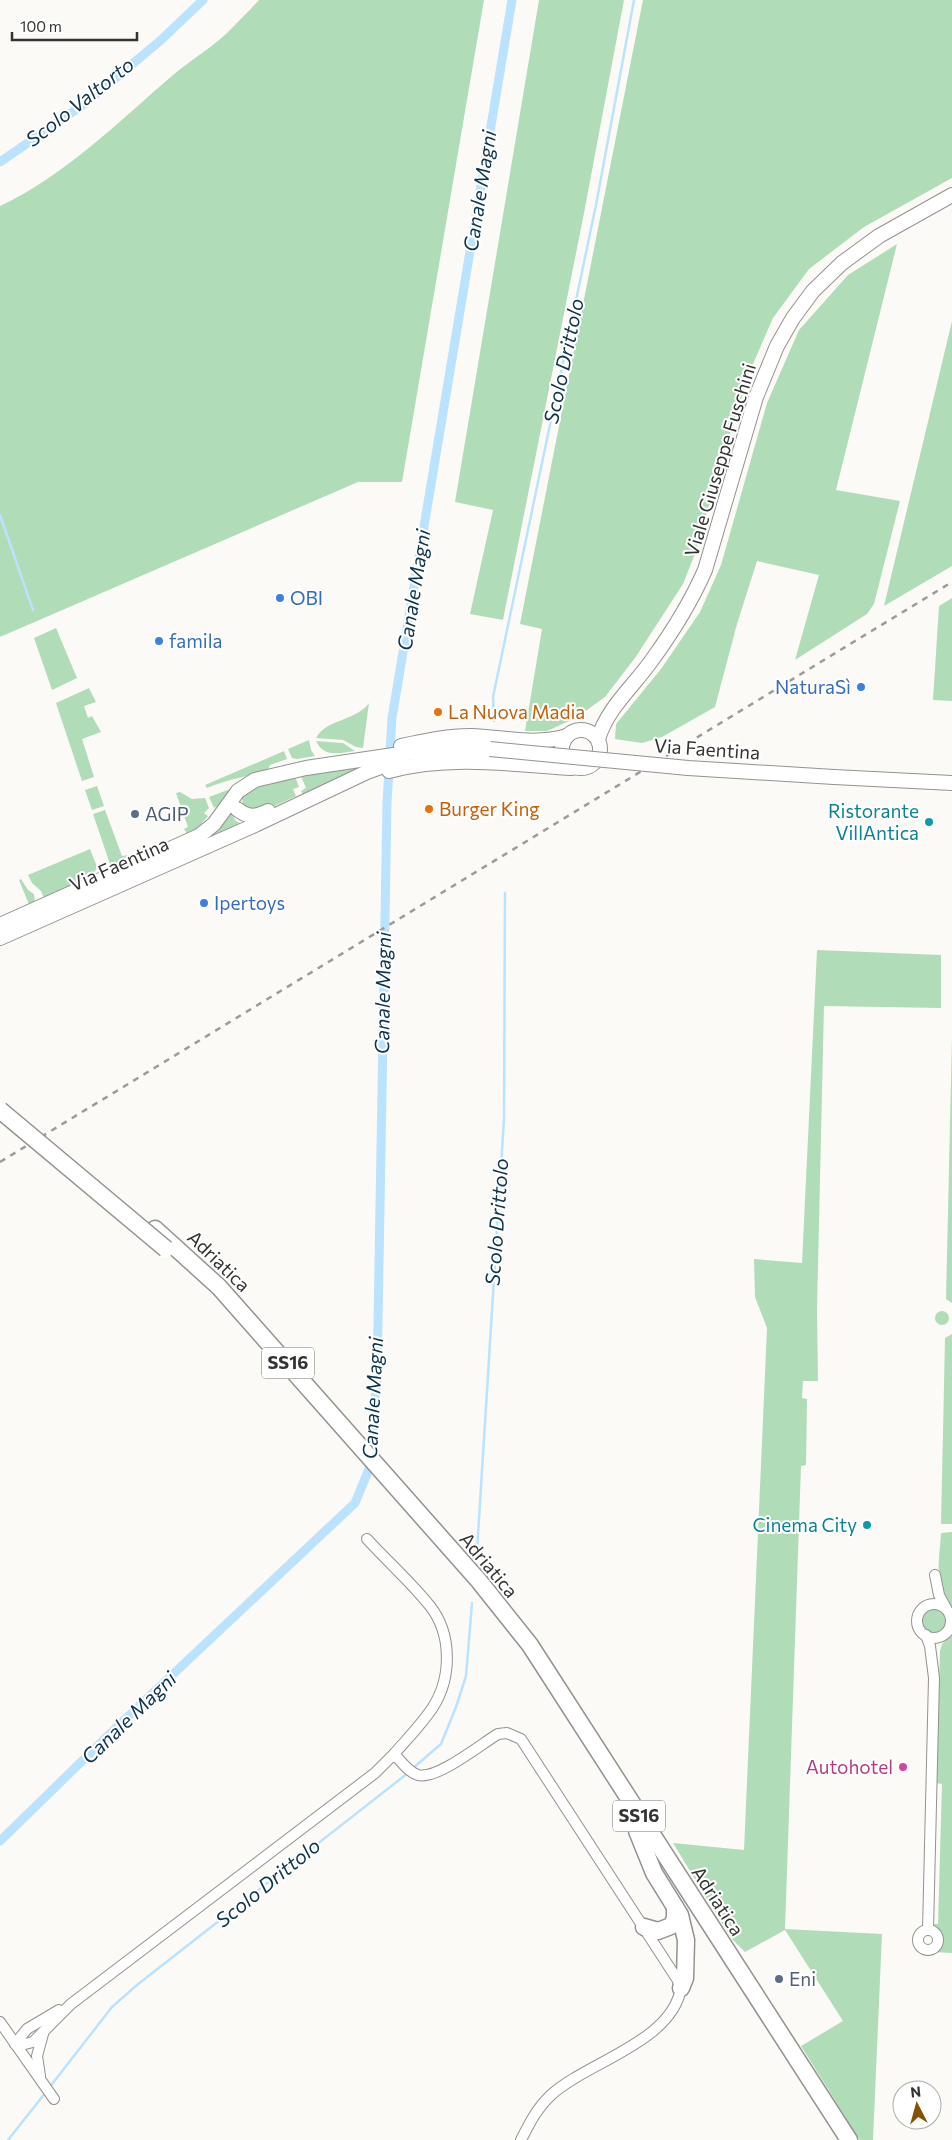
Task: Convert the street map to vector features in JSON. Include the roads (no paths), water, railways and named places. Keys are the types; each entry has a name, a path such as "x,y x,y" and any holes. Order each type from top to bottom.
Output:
{"highway":[{"name":"Adriatica","path":"0,1098 155,1229 220,1287 409,1508 528,1660 837,2140"},
{"name":"Adriatica","path":"0,1110 166,1249 228,1310 409,1508 479,1581 530,1645 849,2140"},
{"path":"637,1831 654,1873 680,1916 686,1940 685,1978 681,1988"},
{"path":"644,1927 658,1931 671,1926 675,1907"}],"main road":[{"name":"Viale Giuseppe Fuschini","path":"598,739 602,726 616,704 651,661 678,622 706,570 756,397 777,346 793,318 813,291 842,263 879,236 952,195"},
{"name":"Viale Giuseppe Fuschini","path":"580,730 616,704"},
{"path":"580,730 590,732 598,739 598,757 594,763 586,767 572,768 472,761 439,762 406,756 448,737 471,736 538,742 567,736 580,730"},
{"path":"567,736 562,742 562,754 572,768"},
{"name":"Via Faentina","path":"0,925 199,836 214,824 238,791 255,780 277,770 310,760 376,755 406,756 460,749 490,749 688,768 952,783"},
{"name":"Via Faentina","path":"0,938 406,756"},
{"path":"238,791 237,809 244,820 254,825"},
{"path":"237,809 247,815 256,816 278,808 288,810"}],"street":[{"path":"16,2045 27,2029 71,2004 375,1773 394,1754 433,1706 445,1679 447,1660 443,1635 430,1606 367,1539"},
{"path":"928,1930 934,1669 938,1644 948,1630 951,1620 950,1612 939,1595 935,1575 931,1596 919,1612 917,1622 919,1628 926,1635 930,1646 934,1669"},
{"path":"922,1608 927,1605 938,1604 950,1612"},
{"path":"926,1635 936,1637 948,1630"},
{"path":"394,1754 404,1765 417,1774 424,1776 433,1774 498,1734 507,1733 521,1739 644,1927 681,1988 676,2004 664,2020 650,2033 575,2077 550,2096 533,2116 521,2140"},
{"path":"16,2045 33,2042 71,2004"},
{"path":"0,2022 54,2099"},
{"path":"42,2081 37,2056 43,2033"}],"waterway":[{"name":"Scolo Valtorto","path":"0,162 87,102 161,40 203,0"},
{"name":"Canale Magni","path":"0,1841 120,1724 355,1503 369,1469 377,1379 387,803 392,718 512,0"},
{"name":"Scolo Drittolo","path":"494,721 493,697 596,205 634,0"},
{"path":"0,515 33,610"},
{"name":"Scolo Drittolo","path":"477,1551 504,1118 505,893"},
{"name":"Scolo Drittolo","path":"412,1769 441,1744 456,1707 466,1676 472,1603"},
{"name":"Scolo Drittolo","path":"49,2088 112,2007 137,1985 408,1773"},
{"name":"Scolo Drittolo","path":"8,2140 46,2092"}],"railway":[{"path":"0,1162 952,582"}],"place":[{"name":"OBI","path":"280,598"},
{"name":"famila","path":"159,641"},
{"name":"NaturaSì","path":"861,687"},
{"name":"La Nuova Madia","path":"438,712"},
{"name":"Burger King","path":"429,809"},
{"name":"AGIP","path":"135,814"},
{"name":"Ristorante VillAntica","path":"929,822"},
{"name":"Ipertoys","path":"204,903"},
{"name":"Cinema City","path":"867,1525"},
{"name":"Autohotel","path":"903,1767"},
{"name":"Eni","path":"779,1979"}]}
